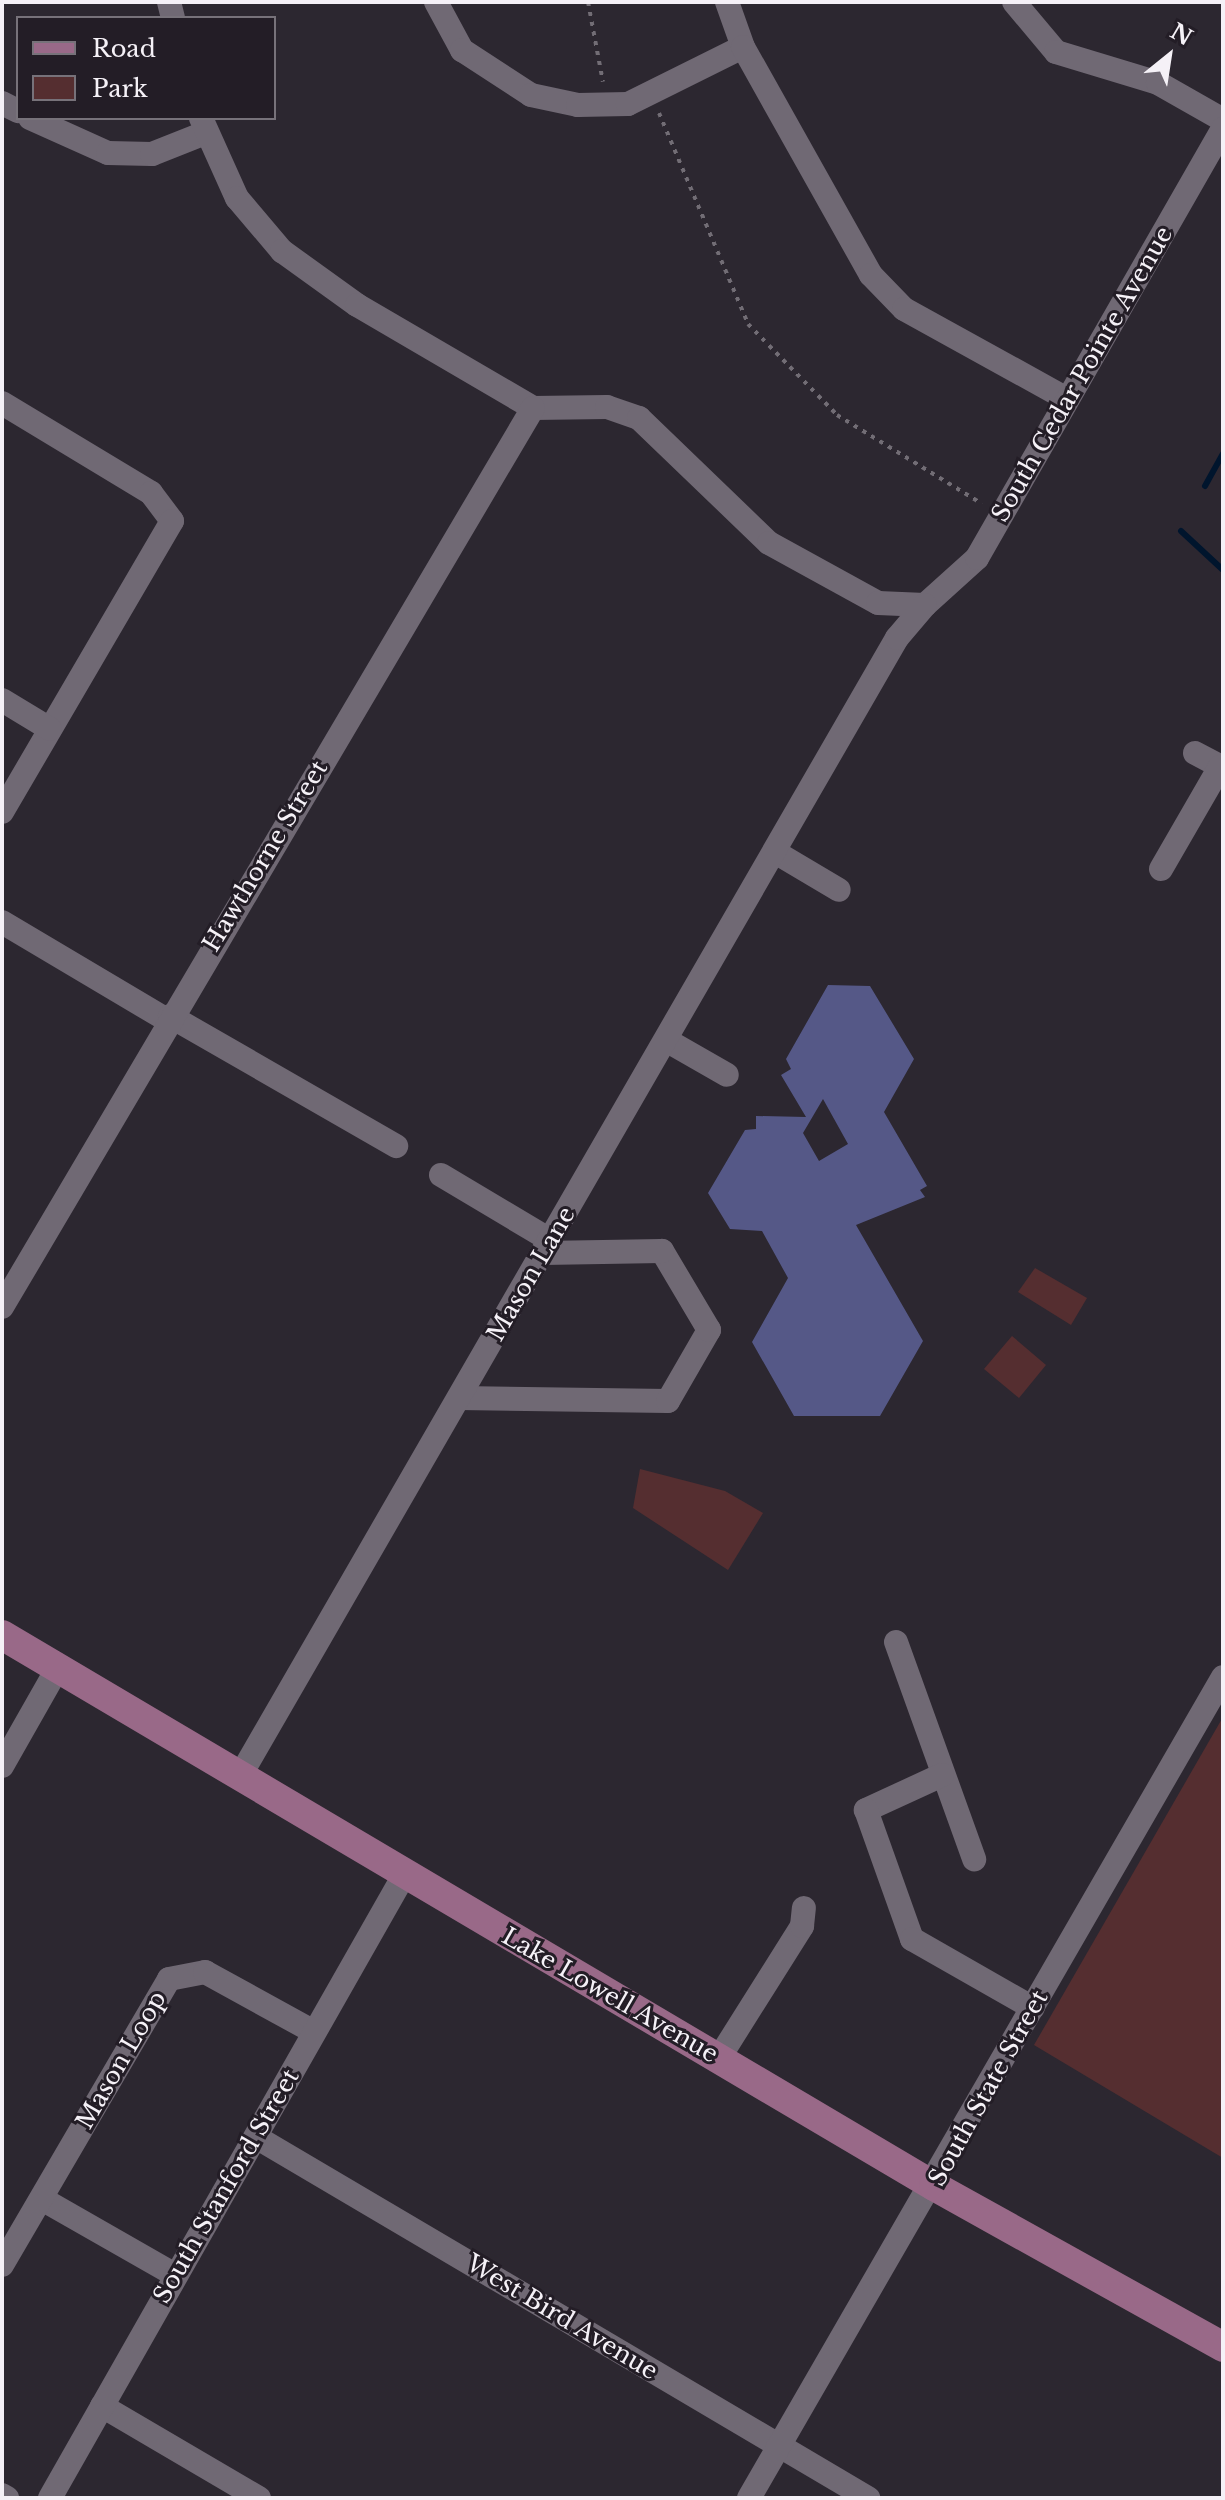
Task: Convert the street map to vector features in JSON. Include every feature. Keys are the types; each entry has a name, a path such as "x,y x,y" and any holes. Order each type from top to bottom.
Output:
{"main road":[{"name":"Lake Lowell Avenue","path":"2,1635 934,2186 1223,2347"}],"street":[{"path":"436,2 462,50 531,95 604,105 651,93 743,47"},
{"path":"727,2 743,47 871,275 904,309 1067,399"},
{"path":"1014,2 1056,52 1158,83 1223,120"},
{"path":"34,120 108,153 152,154 203,126 237,198 282,251 533,408 607,407 639,418 769,543 878,603 925,605"},
{"name":"South Cedar Pointe Avenue","path":"821,772 897,638 925,605 977,558 1223,128"},
{"path":"2,403 151,493 172,521 2,812"},
{"name":"Hawthorne Street","path":"2,1307 169,1018 533,408"},
{"path":"2,700 50,729"},
{"path":"1161,869 1221,768 1195,753"},
{"name":"Mason Lane","path":"240,1776 821,772"},
{"path":"775,852 839,890"},
{"path":"2,922 396,1146"},
{"path":"666,1040 727,1075"},
{"path":"441,1175 547,1246 662,1251 709,1330 668,1401 459,1398"},
{"path":"896,1642 974,1859"},
{"path":"2,1766 57,1669"},
{"name":"South State Street","path":"749,2498 934,2186 1223,1677"},
{"path":"942,1775 866,1810 912,1939 1033,2008"},
{"name":"South Stanford Street","path":"50,2498 404,1875"},
{"path":"719,2058 802,1926 804,1908"},
{"name":"Mason Loop","path":"2,2265 169,1979 205,1972 314,2032"},
{"name":"West Bird Avenue","path":"256,2137 868,2498"},
{"path":"42,2199 175,2275"},
{"path":"102,2406 259,2498"}],"path":[{"path":"588,2 604,105"},
{"path":"651,93 748,324 837,415 1002,515"}],"green space":[{"path":"1035,1268 1087,1298 1071,1325 1018,1292"},
{"path":"1012,1336 1046,1365 1019,1398 984,1369"},
{"path":"640,1469 725,1491 763,1513 728,1570 633,1508"},
{"path":"1223,1717 1223,2158 1034,2045"}],"building":[{"path":"828,985 870,986 914,1059 884,1112 927,1186 920,1190 925,1197 856,1225 923,1341 880,1416 794,1416 752,1342 788,1278 762,1231 730,1229 708,1193 745,1130 756,1129 756,1116 806,1117 781,1075 791,1069 786,1059","holes":["823,1099 848,1144 819,1161 803,1133"]}],"waterway":[{"path":"1205,486 1223,454"},
{"path":"1181,531 1223,570"}]}
